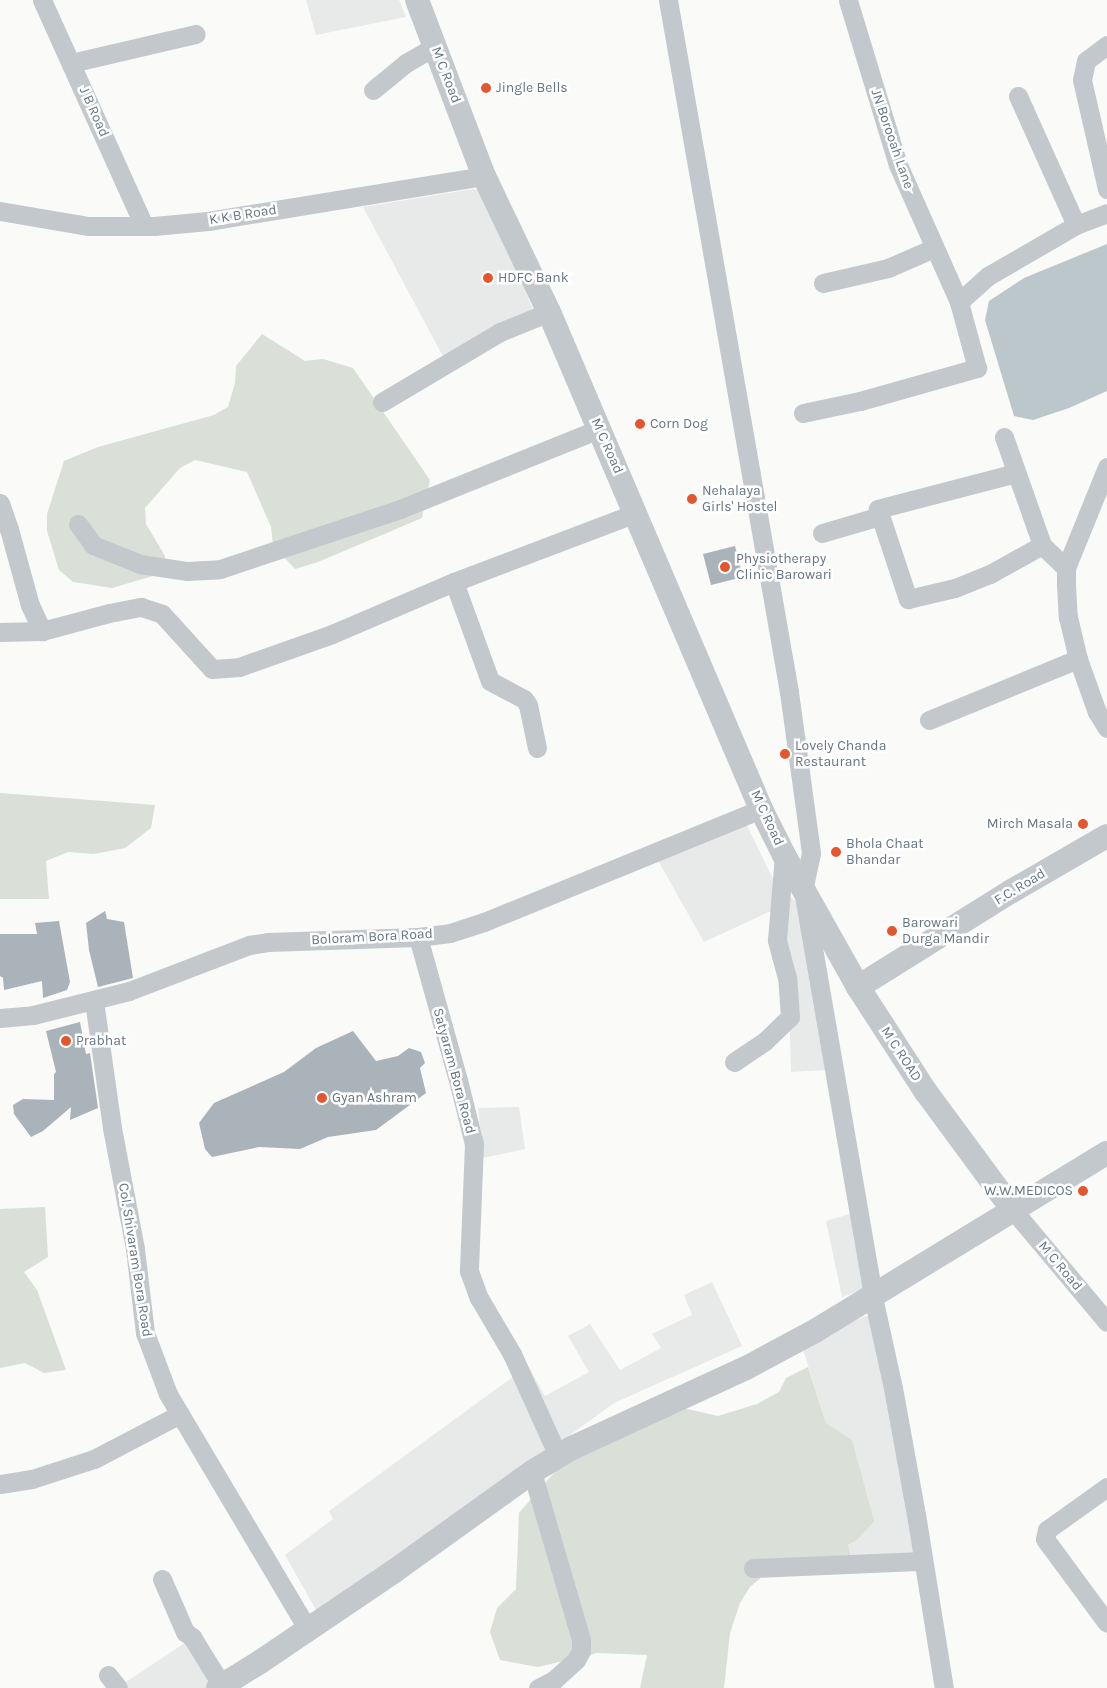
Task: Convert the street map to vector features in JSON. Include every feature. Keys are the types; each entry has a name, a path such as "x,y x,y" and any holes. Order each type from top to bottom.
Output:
{"street":[{"name":"J B Road","path":"42,0 144,226"},
{"name":"M C Road","path":"417,0 484,176 549,312 761,809 803,890"},
{"path":"668,0 789,692 811,853 803,890 873,1297 893,1388 924,1561 944,1688"},
{"name":"JN Borooah Lane","path":"803,413 860,401 977,368 959,302 898,165 848,0"},
{"path":"71,63 196,34"},
{"path":"1107,45 1086,61 1082,80 1107,189"},
{"path":"373,90 406,63 436,46"},
{"path":"1018,96 1076,225"},
{"name":"K K B Road","path":"0,211 89,226 144,226 208,221 484,176"},
{"path":"959,302 988,276 1076,225 1107,213"},
{"path":"823,284 888,268 934,248"},
{"path":"382,402 500,332 549,312"},
{"path":"78,524 93,545 140,564 187,571 220,569 400,509 599,429"},
{"path":"1004,437 1042,545 1066,568"},
{"path":"1107,467 1066,568 1068,617 1078,659 1096,712 1107,728"},
{"path":"1016,473 878,509 908,599 955,588 990,574 1042,545"},
{"path":"0,503 30,605 42,631"},
{"path":"0,632 42,631 109,613 141,607 162,614 212,669 240,667 332,634 454,582 636,513"},
{"path":"822,533 880,516"},
{"path":"454,582 490,682 524,699 528,705 537,748"},
{"path":"929,720 1078,659"},
{"name":"Boloram Bora Road","path":"0,1018 33,1015 129,991 249,944 418,937 450,933 484,922 761,809"},
{"name":"F.C. Road","path":"858,987 1010,892 1107,836"},
{"path":"734,1062 764,1042 790,1016 787,978 777,940 784,855"},
{"name":"M C ROAD","path":"803,890 858,987 926,1092 1013,1210"},
{"name":"Satyaram Bora Road","path":"418,937 461,1089 474,1144 469,1271 479,1298 512,1354 558,1456"},
{"name":"Col. Shivaram Bora Road","path":"94,1001 112,1128 135,1249 145,1333 168,1394 308,1630"},
{"path":"162,1579 185,1632 192,1637 220,1687 393,1572 532,1472 558,1456 746,1368 873,1297 1107,1153"},
{"name":"M C Road","path":"1013,1210 1107,1321"},
{"path":"0,1484 32,1479 94,1459 180,1414"},
{"path":"532,1472 581,1640 581,1651 576,1660 554,1680 538,1688"},
{"path":"1107,1487 1048,1530 1046,1539 1107,1623"},
{"path":"753,1568 924,1561"}],"shaded area":[{"path":"306,0 399,0 406,17 316,35"},
{"path":"473,189 483,191 534,312 446,362 363,207"},
{"path":"1107,244 1107,391 1069,408 1033,420 1014,416 985,320 989,301 1024,278"},
{"path":"262,334 305,361 323,359 353,368 430,480 422,518 318,562 295,569 273,545 271,527 247,472 195,460 180,468 145,508 146,524 165,556 163,573 112,588 73,582 59,570 47,531 47,514 64,461 98,447 214,415 228,407 235,383 236,366"},
{"path":"0,793 155,805 151,828 125,848 94,854 68,852 46,861 49,899 0,899"},
{"path":"743,817 776,885 804,908 826,1070 791,1072 789,1001 773,910 704,942 656,857"},
{"path":"519,1107 525,1149 483,1158 478,1108"},
{"path":"45,1207 48,1257 24,1272 37,1290 66,1370 44,1373 25,1363 0,1368 0,1209"},
{"path":"853,1213 868,1288 842,1297 826,1221"},
{"path":"712,1282 742,1346 614,1403 320,1617 285,1555 333,1519 329,1511 528,1366 545,1396 589,1372 568,1336 590,1324 620,1370 661,1348 652,1334 692,1315 684,1295"},
{"path":"865,1316 873,1319 917,1564 853,1567 848,1545 857,1540 852,1440 826,1423 802,1346"},
{"path":"808,1367 826,1423 852,1440 874,1521 857,1540 848,1545 853,1567 764,1575 750,1587 740,1603 730,1633 724,1688 640,1688 647,1655 597,1653 538,1667 500,1660 490,1632 497,1608 516,1589 519,1513 552,1475 594,1436 679,1407 718,1416 757,1404 779,1392 786,1378"},
{"path":"200,1633 228,1675 208,1688 117,1688"}],"building":[{"path":"735,546 743,577 711,585 703,554"},
{"path":"105,911 107,919 124,922 133,978 98,987 89,950 86,923"},
{"path":"59,921 70,982 67,990 43,998 42,981 4,990 3,978 0,976 0,934 37,934 35,923"},
{"path":"80,1022 86,1054 90,1053 98,1108 70,1120 71,1107 43,1131 31,1137 14,1114 13,1105 23,1099 54,1100 54,1074 56,1072 46,1031"},
{"name":"Gyan Ashram","path":"353,1031 376,1061 398,1056 409,1048 421,1052 425,1063 420,1068 426,1093 376,1130 328,1137 300,1149 259,1147 212,1157 205,1149 199,1123 214,1103 284,1072 316,1048"}],"place":[{"name":"Jingle Bells","path":"486,88"},
{"name":"HDFC Bank","path":"488,278"},
{"name":"Corn Dog","path":"640,424"},
{"name":"Nehalaya Girls' Hostel","path":"692,499"},
{"name":"Physiotherapy Clinic Barowari","path":"725,567"},
{"name":"Lovely Chanda Restaurant","path":"785,754"},
{"name":"Mirch Masala","path":"1083,824"},
{"name":"Bhola Chaat Bhandar","path":"836,852"},
{"name":"Barowari Durga Mandir","path":"892,931"},
{"name":"Prabhat","path":"66,1041"},
{"name":"Gyan Ashram","path":"322,1098"},
{"name":"W.W.MEDICOS","path":"1083,1191"}]}
